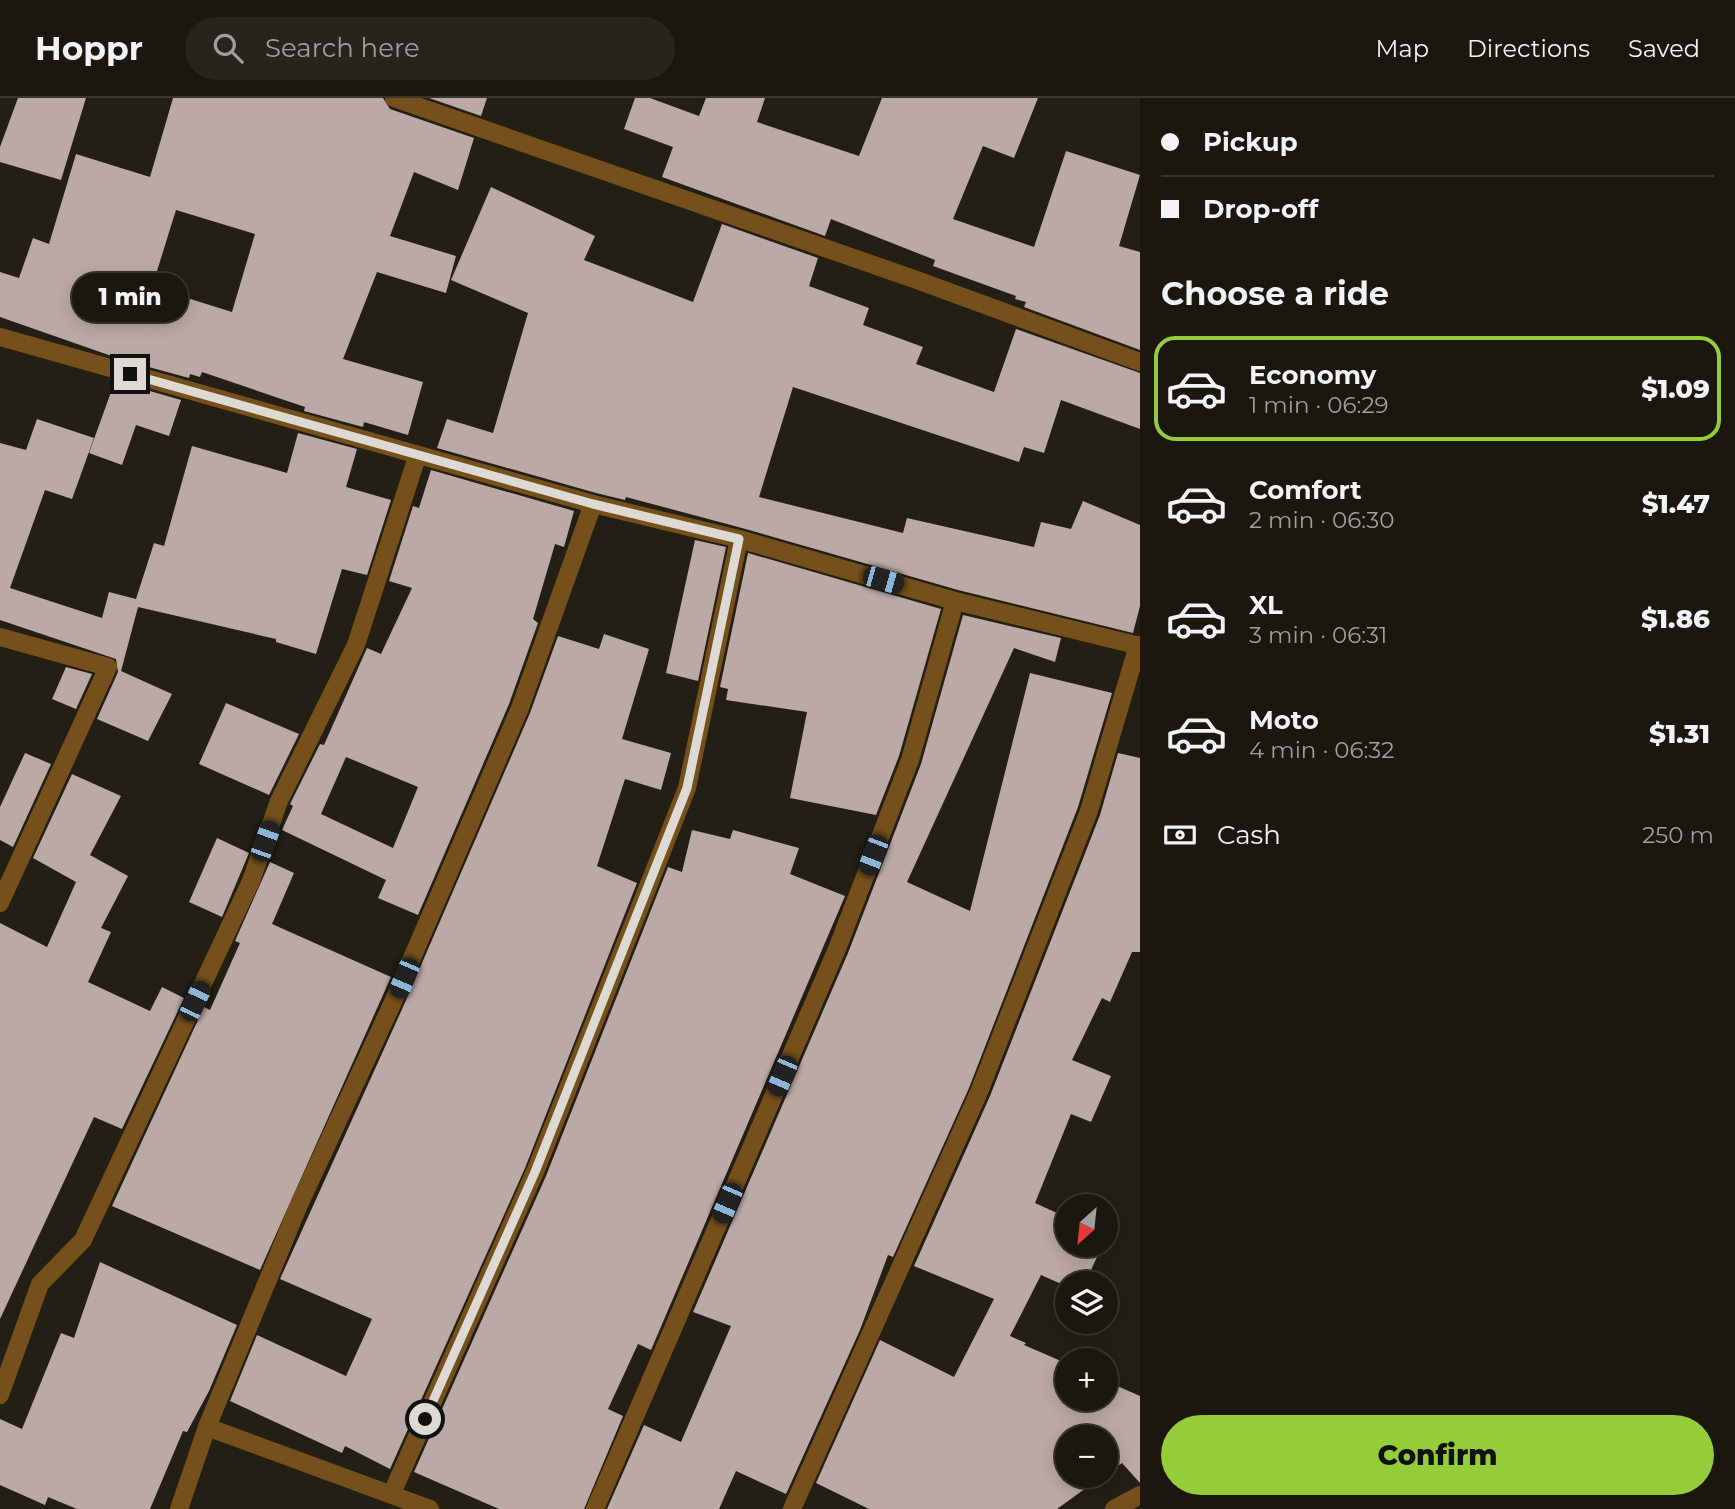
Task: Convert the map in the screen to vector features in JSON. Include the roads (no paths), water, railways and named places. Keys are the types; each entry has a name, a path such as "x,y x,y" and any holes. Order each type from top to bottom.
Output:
{"street":[{"path":"394,98 914,279 1140,362"},
{"path":"0,337 418,457 593,504 739,539 955,601 1139,645 1089,811 979,1093 792,1509"},
{"path":"0,1395 40,1284 83,1240 251,881 279,801 355,645 418,457"},
{"path":"179,1509 207,1427 298,1207 393,1002 520,708 593,504"},
{"path":"392,1493 535,1172 687,788 739,539"},
{"path":"595,1509 837,949 910,760 955,601"},
{"path":"0,637 107,667 0,903"},
{"path":"207,1427 430,1509"},
{"path":"1114,1509 1140,1494"}]}
